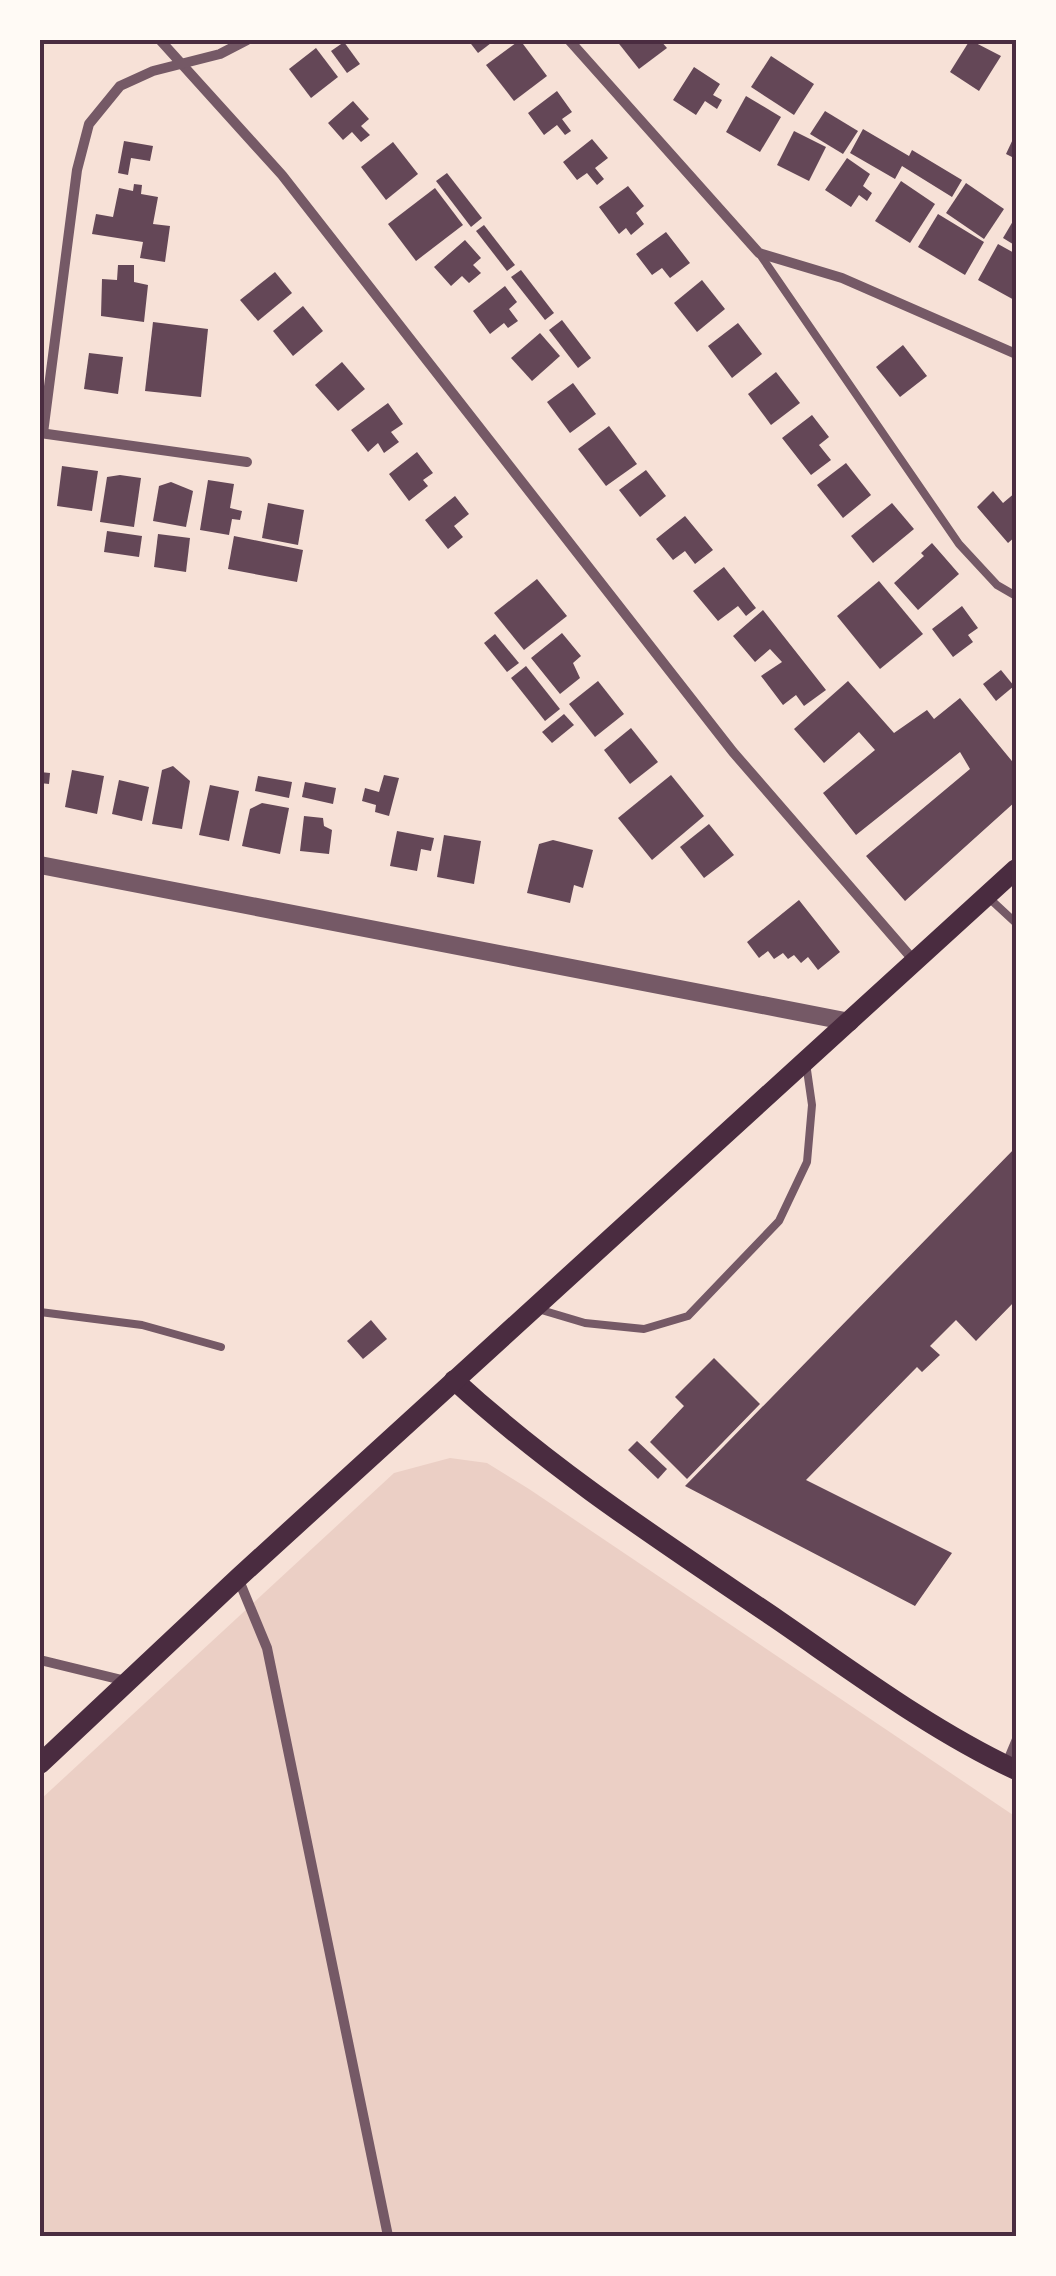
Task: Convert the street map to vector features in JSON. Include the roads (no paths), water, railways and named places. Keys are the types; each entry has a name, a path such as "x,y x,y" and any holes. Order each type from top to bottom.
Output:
{"main road":[{"path":"40,1764 238,1578 1016,869"},
{"path":"454,1380 520,1440 596,1497 921,1718 1010,1768"}],"street":[{"path":"160,40 282,175 733,752 916,964"},
{"path":"247,40 220,54 181,62 120,86 89,124 75,186 41,433 248,462"},
{"path":"568,40 759,253 842,278 1016,354"},
{"path":"40,865 850,1022"},
{"path":"238,1578 267,1648 388,2236"},
{"path":"40,1660 127,1681"}],"lane":[{"path":"759,253 959,544 996,585 1016,596"},
{"path":"987,896 1016,923"},
{"path":"534,1308 585,1323 644,1329 688,1316 778,1221 808,1162 812,1105 806,1061"},
{"path":"40,1312 142,1325 221,1346"},
{"path":"1010,1768 1016,1739"}]}
